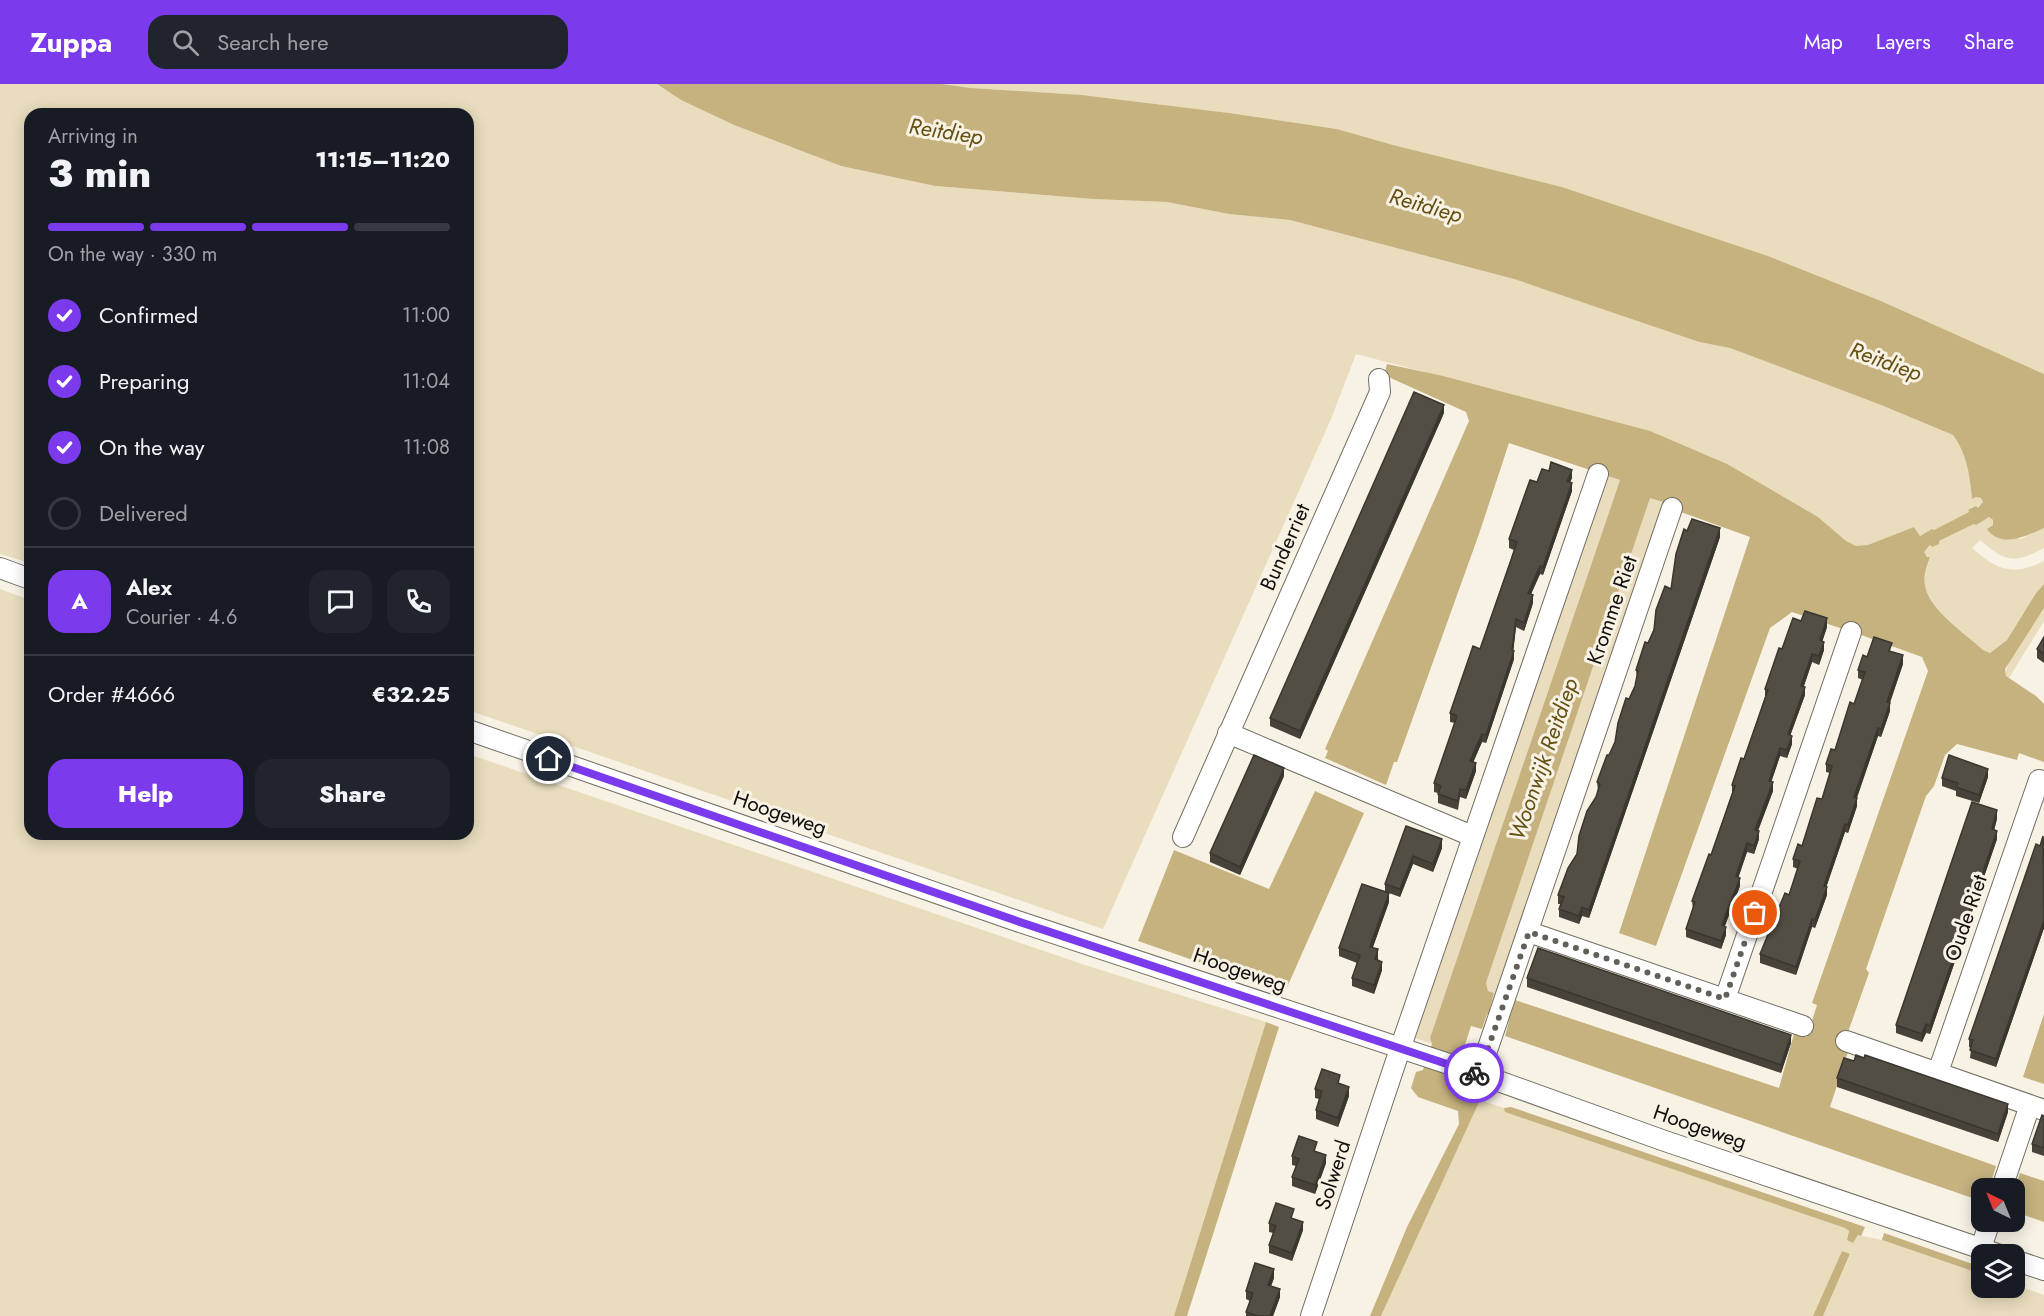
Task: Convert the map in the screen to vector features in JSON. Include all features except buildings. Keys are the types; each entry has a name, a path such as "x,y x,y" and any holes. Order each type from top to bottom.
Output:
{"street":[{"name":"Bunderriet","path":"1183,837 1380,392 1379,379"},
{"path":"1400,1049 1598,474"},
{"name":"Kromme Riet","path":"1471,1072 1490,1043 1672,508"},
{"path":"0,568 24,577"},
{"path":"1725,999 1851,632"},
{"name":"Hoogeweg","path":"474,732 1017,921 1420,1054 1662,1140 1971,1245"},
{"path":"1228,733 1473,836"},
{"name":"Oude Riet","path":"1938,1072 2040,780"},
{"path":"1529,932 1803,1026"},
{"path":"1846,1041 2037,1108 2014,1151 2005,1178"},
{"name":"Solwerd","path":"1311,1316 1400,1049"},
{"path":"2025,1264 2044,1270"}],"shaded area":[{"path":"0,84 657,84 681,100 734,125 841,166 935,186 1093,199 1167,202 1229,214 1290,220 1514,279 1699,342 1730,348 1953,435 1962,450 1967,465 1972,498 1978,496 1983,499 1983,503 1978,508 1920,536 1914,527 1876,543 1855,546 1841,538 1818,517 1523,398 1356,354 1331,419 1103,929 474,712 474,108 24,108 24,561 0,554"},
{"path":"942,84 2044,84 2044,374 1881,301 1768,256 1562,187 1337,129 1082,95"},
{"path":"1608,475 1620,480 1430,1038 1432,1044 1415,1038"},
{"path":"1650,497 1664,503 1497,992 1494,993 1488,991 1486,983"},
{"path":"1989,517 1993,520 1993,525 1987,529 2021,539 2044,528 2044,548 2025,557 2003,556 1980,540 1972,548 1989,562 2006,569 2023,569 2044,561 2044,584 2007,640 1990,653 1958,629 1933,603 1925,585 1930,558 1924,554 1924,551 1931,545 1932,547 1939,541"},
{"path":"0,589 24,598 24,840 474,840 474,756 1085,965 1266,1022 1174,1316 0,1316"},
{"path":"2044,608 2044,621 2009,678 2006,676 2010,660"},
{"path":"1480,1100 1504,1108 1506,1112 1845,1228 1849,1231 1847,1240 1853,1242 1858,1235 1882,1240 1971,1271 1971,1298 2025,1298 2025,1288 2044,1295 2044,1316 1823,1316 1850,1255 1842,1251 1813,1316 1381,1316"}],"water":[{"path":"657,84 942,84 1082,95 1337,129 1562,187 1768,256 1881,301 2044,374 2044,528 2007,540 1993,535 1987,529 1993,525 1993,520 1989,517 1939,541 1939,544 1932,547 1930,545 1924,552 1927,557 1930,557 1925,581 1933,603 1958,629 1990,653 2007,640 2044,584 2044,608 2005,669 2006,676 2044,704 2044,762 2019,753 2017,760 1957,744 1945,755 1934,786 1926,796 1866,969 1869,973 1842,1049 1848,1052 1830,1107 1996,1166 1992,1178 1971,1178 1971,1198 1505,1036 1509,1021 1487,1014 1482,1029 1471,1026 1463,1051 1455,1052 1445,1077 1449,1079 1458,1095 1480,1100 1381,1316 1370,1316 1407,1227 1459,1124 1458,1111 1418,1097 1411,1088 1416,1072 1423,1070 1432,1044 1430,1038 1620,480 1509,443 1479,534 1397,762 1394,762 1386,785 1325,758 1328,751 1325,749 1469,421 1466,412 1384,375 1387,364 1443,376 1650,431 1727,464 1818,517 1846,541 1856,546 1868,545 1914,527 1920,536 1969,512 1968,510 1976,506 1978,508 1983,502 1981,498 1972,499 1965,458 1953,435 1730,348 1699,342 1514,279 1290,220 1229,214 1167,202 1093,199 935,186 841,166 734,125 681,100","holes":["1650,498 1682,508 1681,512 1750,537 1619,933 1656,946 1770,628 1792,612 1843,629 1844,627 1922,657 1928,671 1812,1003 1817,1005 1807,1037 1794,1034 1779,1088 1515,1000 1511,1014 1490,1008 1494,993 1488,991 1486,983"]},
{"path":"1315,791 1364,813 1285,992 1138,941 1174,850 1269,889"},
{"path":"2044,1014 2044,1084 2023,1077"},
{"path":"1266,1022 1279,1027 1187,1316 1174,1316"},
{"path":"1511,1107 1865,1227 1861,1236 1858,1235 1853,1243 1847,1240 1849,1231 1845,1228 1505,1112 1504,1108"},
{"path":"2020,1173 2044,1181 2044,1222 2025,1215 2025,1178 2018,1178"},
{"path":"1884,1233 1971,1263 1971,1271 1882,1240"},
{"path":"1842,1251 1850,1254 1823,1316 1813,1316"}],"way so far":[{"path":"1474,1073 1479,1074 1529,932 1725,999 1755,913"}],"route":[{"path":"549,759 1017,921 1474,1073"}],"water label":[{"name":"Reitdiep","path":"946,131"},
{"name":"Reitdiep","path":"1426,205"},
{"name":"Reitdiep","path":"1886,361"},
{"name":"Woonwijk Reitdiep","path":"1543,759"}]}
